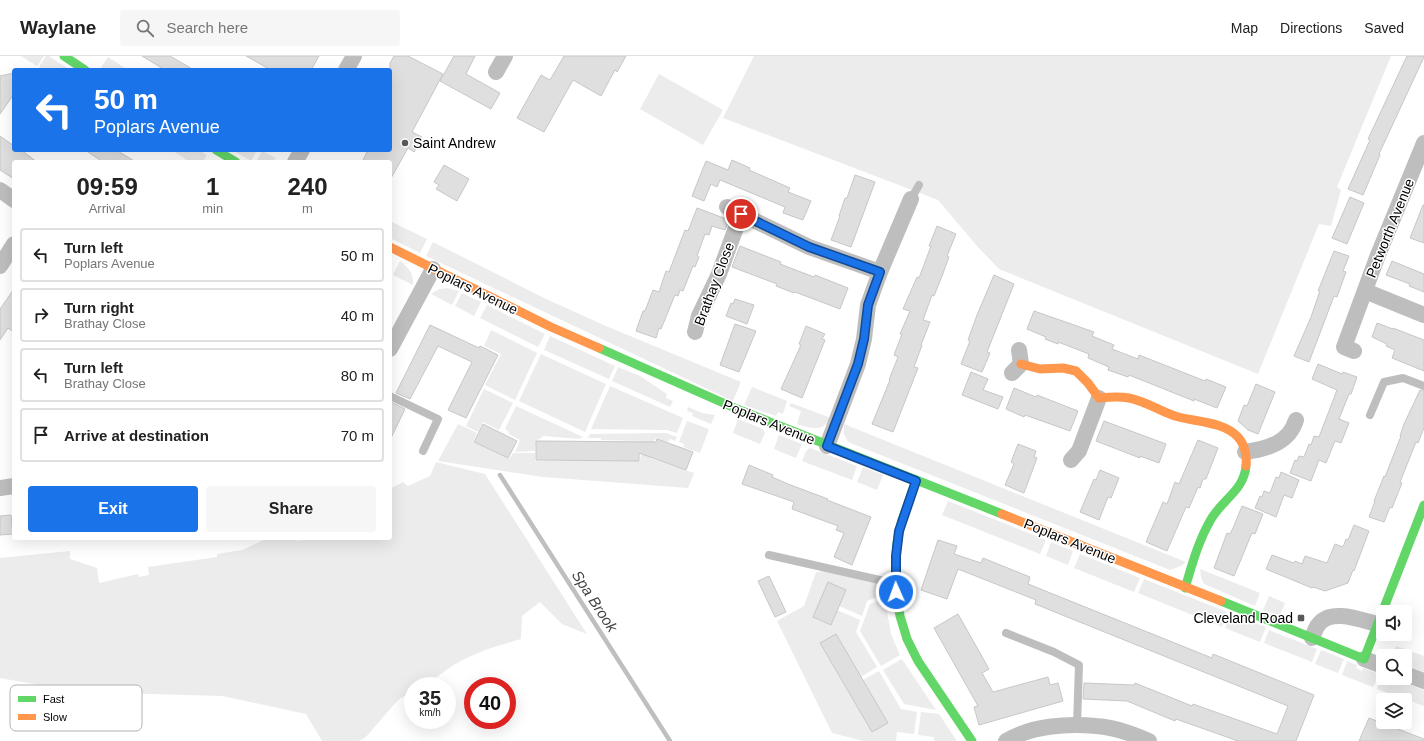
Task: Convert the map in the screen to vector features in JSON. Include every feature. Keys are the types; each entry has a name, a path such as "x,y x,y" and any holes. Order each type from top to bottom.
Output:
{"street":[{"path":"64,56 82,68"},
{"path":"347,68 354,56"},
{"path":"496,72 505,56"},
{"name":"Petworth Avenue","path":"1354,351 1344,347 1378,255 1424,143"},
{"path":"219,152 233,160"},
{"path":"0,190 12,199"},
{"path":"827,446 858,364 864,339 868,305 880,272 914,196"},
{"name":"Brathay Close","path":"696,334 699,316 719,274 734,210 809,247 880,272"},
{"path":"0,266 12,247"},
{"name":"Poplars Avenue","path":"392,248 495,300 613,355 737,410 1376,663"},
{"path":"392,345 433,269"},
{"name":"Petworth Avenue","path":"1364,291 1424,315"},
{"path":"1017,362 1040,369 1063,368 1076,371 1100,398"},
{"path":"1100,398 1129,397 1137,399 1174,415 1222,427 1237,436 1242,443 1245,452 1246,468 1244,476 1240,484 1220,505 1209,522 1185,588"},
{"path":"1071,460 1079,451 1100,398"},
{"path":"1245,452 1256,451 1275,445 1290,433 1296,416"},
{"path":"916,481 899,531 896,556 895,583 900,616 912,650 972,741"},
{"path":"0,488 12,486"},
{"path":"1385,605 1423,508"},
{"path":"1312,638 1319,623 1329,617 1348,616 1376,624"},
{"path":"1364,659 1376,627"},
{"path":"1412,677 1424,681"},
{"path":"1006,741 1031,731 1072,725 1097,726 1149,741"}],"lane":[{"path":"1370,415 1384,382 1403,378 1424,386"},
{"path":"392,397 438,419 423,452"},
{"path":"769,555 895,583"},
{"path":"1006,633 1054,652 1079,665 1077,725"}],"shaded area":[{"path":"21,56 44,56 37,66"},
{"path":"46,56 49,56 67,68 40,68 39,67"},
{"path":"754,56 1391,56 1337,187 1341,190 1331,226 1319,224 1258,374 999,269 977,246 938,200 723,118"},
{"path":"108,57 125,68 101,68"},
{"path":"659,74 723,110 703,145 640,109"},
{"path":"175,152 202,152 207,155 204,160 187,160"},
{"path":"235,152 256,152 252,160"},
{"path":"261,152 276,158 274,160 257,160"},
{"path":"392,222 427,239 420,253 392,239"},
{"path":"433,242 544,298 606,326 741,382 733,401 426,256"},
{"path":"400,261 410,271 413,277 413,285 393,275"},
{"path":"448,288 459,291 452,305 431,294 439,289"},
{"path":"462,293 481,302 474,316 455,306"},
{"path":"487,305 545,334 538,347 480,318"},
{"path":"491,330 537,353 515,400 485,385 501,354 484,346"},
{"path":"550,336 615,366 609,379 544,350"},
{"path":"541,354 606,384 585,432 519,401"},
{"path":"618,367 640,376 667,394 666,398 673,401 670,407 612,381"},
{"path":"610,386 683,418 677,433 667,430 591,429"},
{"path":"752,387 787,401 783,414 778,412 776,416 744,405"},
{"path":"484,389 513,403 499,430 483,422 478,432 466,426"},
{"path":"791,403 831,418 824,426 820,428 812,428 797,424 801,411 789,406"},
{"path":"516,406 583,437 579,439 543,436 536,440 535,451 515,452 520,440 509,434 509,432 505,429"},
{"path":"688,407 702,413 715,415 711,424 692,416 693,413 687,411"},
{"path":"738,419 763,429 765,433 760,444 733,433"},
{"path":"687,421 709,429 700,453 683,447 684,444 679,442"},
{"path":"458,424 477,433 473,442 509,459 513,453 535,453 535,461 640,461 641,454 651,453 650,458 694,473 688,488 543,477 438,461"},
{"path":"844,424 1186,562 1181,566 1170,570 848,442 844,434"},
{"path":"666,433 677,437 675,441 670,439 668,442 655,439 652,447 642,447 642,441 601,440 601,438 588,438 590,434"},
{"path":"779,435 802,444 796,458 774,449"},
{"path":"810,448 857,466 852,480 802,461 806,451"},
{"path":"436,462 485,474 587,634 562,624 540,602 522,616 521,639 466,658 436,677 404,677 404,696 398,700 365,738 359,741 322,741 306,714 222,696 142,694 142,685 40,685 0,678 0,558 70,551 70,559 97,568 99,583 138,574 139,577 149,575 148,567 217,557 217,554 242,550 264,540 392,540 392,488 403,482 408,486 430,476"},
{"path":"863,467 883,475 877,490 857,482"},
{"path":"948,501 1046,540 1040,554 942,515"},
{"path":"1051,542 1073,551 1068,565 1046,556"},
{"path":"1080,554 1140,578 1134,592 1074,568"},
{"path":"1200,569 1260,593 1255,606 1204,584"},
{"path":"826,571 884,584 884,594 867,601 862,616 839,606 846,590 828,582 813,617 830,625 837,610 860,620 856,632 877,667 861,677 836,634 820,644 872,732 888,723 863,680 879,671 901,709 917,712 914,734 897,732 896,741 863,741 832,733 777,621 804,606 816,572"},
{"path":"1144,579 1227,612 1222,627 1138,593"},
{"path":"1269,596 1285,603 1280,616 1263,610"},
{"path":"885,599 891,634 900,655 881,666 860,631 870,604"},
{"path":"1231,614 1266,627 1260,642 1225,628"},
{"path":"1269,630 1317,649 1312,662 1264,643"},
{"path":"1396,646 1404,649 1395,649"},
{"path":"1321,650 1344,659 1338,673 1315,664"},
{"path":"1412,652 1424,656 1424,672 1412,668"},
{"path":"902,659 936,710 904,704 883,670"},
{"path":"1347,661 1357,665 1356,668 1362,671 1363,668 1376,673 1376,680 1373,687 1342,675"},
{"path":"1378,685 1410,685 1424,690 1424,706 1412,702 1412,693 1388,693 1377,689"},
{"path":"921,712 939,714 957,741 934,741 934,737 918,735"}],"building":[{"path":"142,56 170,56 191,68 162,68"},
{"path":"246,56 319,56 312,68 267,68"},
{"path":"394,56 408,56 443,74 412,132 422,137 414,152 408,148 392,176 392,160 363,160 367,152 392,152 392,68 390,68 390,63"},
{"path":"454,56 475,56 466,74 500,93 491,109 440,81"},
{"path":"564,56 626,56 617,72 615,70 601,96 573,80 544,132 517,118 541,75 550,80"},
{"path":"1407,56 1424,57 1379,154 1380,155 1363,195 1348,189 1370,140 1368,139"},
{"path":"12,73 12,97 0,114 0,76"},
{"path":"0,136 12,145 12,152 24,152 34,160 12,160 12,178 0,170"},
{"path":"88,152 119,152 133,160 100,160"},
{"path":"732,160 750,168 749,170 790,188 788,192 811,201 803,220 783,213 785,207 720,180 717,187 711,184 704,201 692,196 706,161 728,170"},
{"path":"444,165 469,179 457,201 436,189 439,185 434,182"},
{"path":"855,175 875,182 851,247 831,240 845,198 847,198"},
{"path":"1350,197 1364,203 1347,244 1332,238"},
{"path":"1424,205 1424,243 1410,238"},
{"path":"697,208 729,220 725,230 712,226 709,235 705,234 697,256 699,257 695,267 693,266 683,291 680,290 678,296 675,295 661,329 659,328 656,338 636,331 653,290 659,292 666,271 669,272 685,230 688,231"},
{"path":"937,226 956,234 947,256 949,257 942,276 934,296 932,295 923,320 930,322 914,367 918,368 893,432 872,424 898,357 894,355 902,334 900,334 910,311 903,309 917,277 919,278"},
{"path":"740,246 781,262 780,264 814,277 815,275 848,288 840,309 776,286 777,284 732,267"},
{"path":"1334,251 1349,256 1343,271 1346,272 1337,297 1334,296 1309,362 1294,356 1311,317 1320,291 1318,291"},
{"path":"1392,261 1424,274 1424,292 1409,286 1410,284 1386,275"},
{"path":"994,275 1014,284 987,352 990,353 982,372 961,364 970,341 968,340 977,315"},
{"path":"12,292 12,331 8,328 0,340 0,309"},
{"path":"735,299 754,305 747,324 726,316 731,303 733,304"},
{"path":"1034,311 1094,332 1092,336 1114,345 1112,349 1138,359 1139,355 1205,381 1206,379 1226,387 1217,408 1194,399 1194,401 1129,375 1128,377 1108,370 1109,367 1088,358 1089,354 1058,342 1058,344 1045,339 1046,337 1027,329"},
{"path":"1377,323 1424,340 1424,371 1392,358 1395,350 1386,346 1387,344 1372,337"},
{"path":"735,324 756,331 739,372 720,365"},
{"path":"430,325 479,348 480,346 498,355 466,418 448,410 472,362 438,346 410,399 396,393"},
{"path":"806,326 825,334 822,339 825,340 802,398 781,389 801,345 799,344"},
{"path":"1318,364 1342,374 1343,372 1357,377 1339,419 1349,423 1341,443 1335,441 1326,463 1319,460 1311,481 1290,473 1295,460 1297,461 1299,456 1304,457 1314,436 1319,437 1337,390 1312,379"},
{"path":"971,372 988,379 983,390 1003,397 998,409 962,395"},
{"path":"1256,384 1275,392 1258,434 1248,430 1238,421 1244,405 1247,406"},
{"path":"1014,388 1078,411 1070,431 1025,415 1024,417 1006,409"},
{"path":"1420,390 1424,391 1424,428 1418,443 1416,442 1400,482 1402,483 1392,508 1390,507 1384,522 1369,517 1374,501 1401,436 1404,424"},
{"path":"392,402 405,409 392,436"},
{"path":"1104,421 1166,444 1159,463 1140,456 1140,458 1096,441"},
{"path":"483,424 517,441 508,458 474,442"},
{"path":"657,439 693,452 686,470 639,453 639,461 536,460 536,441 656,442"},
{"path":"1198,440 1218,448 1206,479 1203,479 1200,488 1198,487 1189,508 1186,507 1167,551 1146,542 1163,502 1167,504 1175,482 1179,484"},
{"path":"1018,444 1036,451 1034,457 1037,458 1024,493 1005,485 1014,464 1011,462"},
{"path":"749,465 773,475 772,477 788,484 871,517 852,565 834,557 844,533 836,530 838,526 792,509 794,502 742,484"},
{"path":"1100,470 1119,478 1111,498 1108,497 1099,520 1080,512 1094,479 1096,480"},
{"path":"1281,472 1299,480 1292,498 1284,495 1276,517 1255,508 1264,491 1270,493 1276,477 1279,478"},
{"path":"1242,506 1263,514 1255,534 1252,533 1234,576 1214,568 1227,533 1230,534"},
{"path":"11,515 12,534 0,535 0,516"},
{"path":"1354,525 1369,531 1348,583 1325,591 1312,588 1266,569 1272,555 1294,563 1295,561 1302,564 1305,556 1327,563 1335,544 1343,547 1346,539 1348,540"},
{"path":"938,540 957,546 954,554 981,563 983,558 1030,577 1028,584 1212,658 1213,654 1314,695 1296,741 1238,741 1176,719 1175,721 1127,701 1083,699 1084,683 1134,685 1135,683 1192,706 1193,704 1277,734 1288,706 1035,604 1036,600 958,569 947,599 921,590"},
{"path":"769,576 786,612 775,617 758,581"},
{"path":"828,582 846,590 831,625 813,617"},
{"path":"958,614 989,669 982,673 993,692 1048,677 1050,685 1058,683 1063,701 979,725 974,707 978,706 934,628"},
{"path":"836,634 888,723 872,732 820,643"},
{"path":"1369,718 1376,721 1376,729 1398,729 1424,739 1424,741 1359,741"}],"waterway":[{"name":"Spa Brook","path":"500,475 670,741"}],"traffic: fast":[{"path":"64,56 82,68"},
{"path":"219,152 233,160"},
{"path":"599,348 737,409 1002,514"},
{"path":"1185,588 1202,537 1210,521 1220,507 1237,489 1244,475 1246,466"},
{"path":"916,481 902,520 897,543 895,583 900,616 907,639 918,661 972,741"},
{"path":"1221,601 1364,659 1424,505"}],"traffic: slow":[{"path":"392,248 551,327 599,348"},
{"path":"1021,364 1040,369 1063,368 1076,371 1088,383 1099,398 1129,398 1141,401 1175,416 1225,428 1238,437 1244,447 1246,466"},
{"path":"1002,514 1221,601"}],"place":[{"name":"Saint Andrew","path":"405,143"},
{"name":"Cleveland Road","path":"1301,618"}],"route":[{"path":"741,214 809,247 880,272 868,305 862,351 827,446 916,481 899,531 896,556 896,592"}]}
